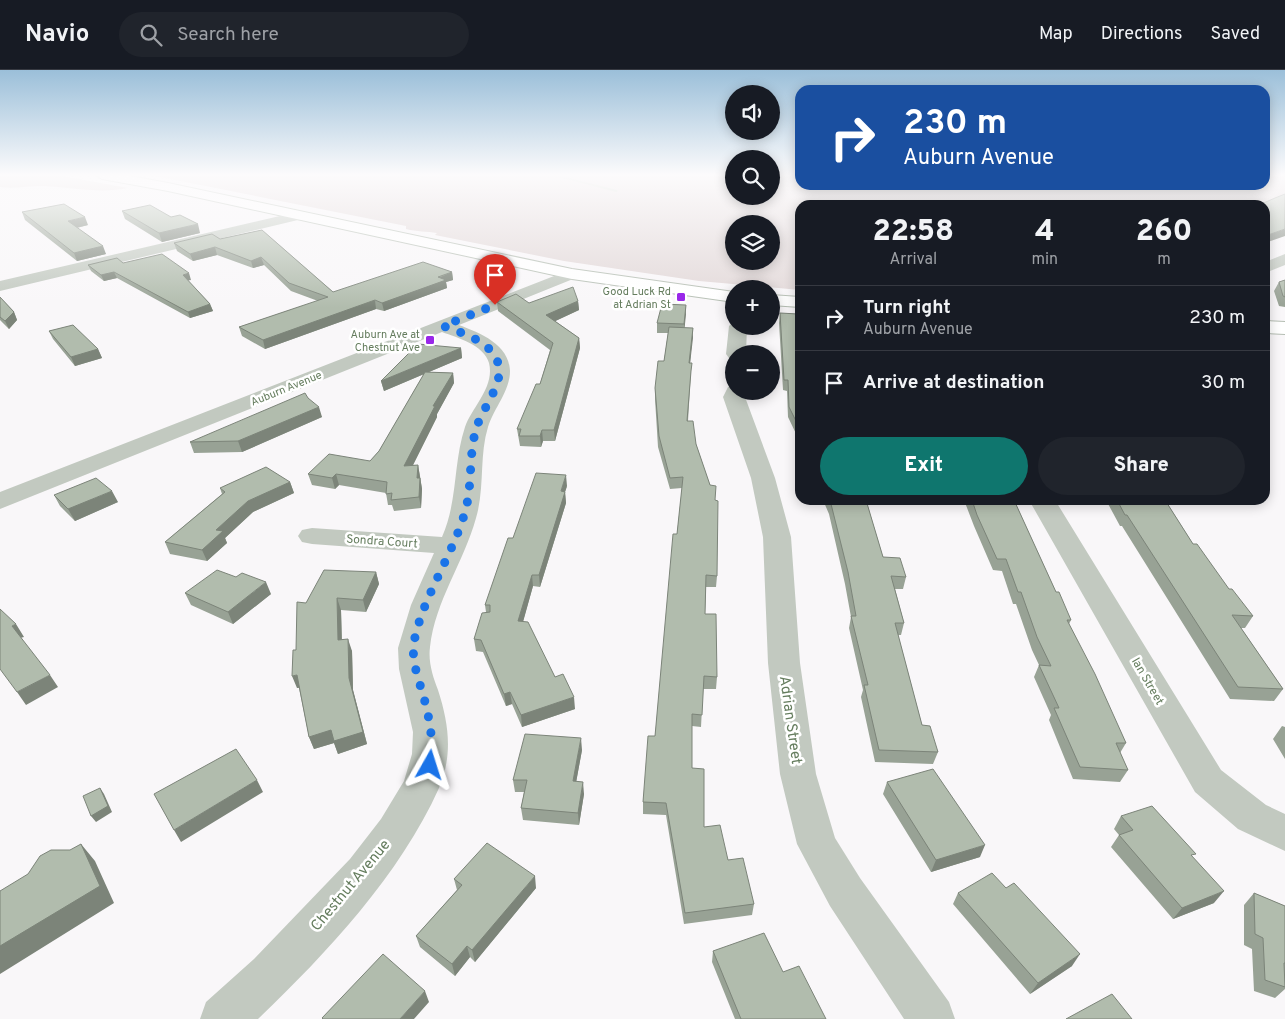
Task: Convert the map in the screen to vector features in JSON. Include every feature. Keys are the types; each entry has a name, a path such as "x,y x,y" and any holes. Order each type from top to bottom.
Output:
{"main road":[{"path":"313,219 572,274 725,296"},
{"path":"780,301 795,302"},
{"path":"1270,327 1285,328"}],"street":[{"path":"0,286 283,219"},
{"path":"1270,266 1285,259"},
{"name":"Auburn Avenue","path":"0,501 572,274"},
{"name":"Chestnut Avenue","path":"223,1019 247,1000 361,877 395,831 419,789 430,765 433,746 431,730 417,677 414,644 428,596 452,546 465,512 469,488 470,459 477,427 499,377 499,365 489,349 462,333 443,326"},
{"name":"Adrian Street","path":"735,400 763,478 777,537 784,662 798,774 817,844 845,892 932,1019"},
{"name":"Ian Street","path":"1045,505 1208,781 1252,817 1285,834"},
{"name":"Sondra Court","path":"312,536 452,546"}],"shaded area":[{"path":"372,219 725,219 725,270 780,270 780,219 795,219 795,290 780,288 780,280 725,280 725,283 699,281 564,261 435,235 437,233 406,229 406,226"}],"building":[{"path":"31,219 75,219 68,221 103,246 74,253"},
{"path":"136,219 189,219 198,224 159,233"},
{"path":"1270,219 1285,219 1285,229 1270,234"},
{"path":"262,230 333,292 423,262 452,272 438,277 446,280 382,303 375,300 263,340 239,327 328,297 289,283 261,257 251,261 215,247 190,254 174,243 212,234 220,239"},
{"path":"162,254 189,273 183,275 210,304 188,312 114,272 101,275 88,265 117,258 123,263"},
{"path":"1285,280 1285,297 1279,282"},
{"path":"573,287 578,301 546,315 579,338 554,430 542,430 540,436 519,436 521,429 517,429 536,384 540,384 553,343 497,302 516,294 529,303"},
{"path":"0,297 14,312 5,321 0,317"},
{"path":"662,304 686,305 684,324 657,323"},
{"path":"780,313 795,314 795,419 789,407 788,380 784,380"},
{"path":"73,325 98,349 71,357 49,331"},
{"path":"669,327 693,328 689,363 692,363 687,421 693,421 696,444 710,485 716,486 715,500 718,501 717,576 706,575 705,614 716,614 717,677 704,676 702,715 692,714 692,768 704,769 704,827 720,825 728,860 743,858 754,904 685,913 666,803 643,802 648,736 655,736 673,534 677,534 683,477 670,478 659,436 655,388 658,361 664,361"},
{"path":"418,344 461,348 381,381"},
{"path":"425,372 453,373 433,406 435,406 404,466 418,465 417,478 420,478 419,497 391,500 392,493 386,494 387,482 336,474 332,478 308,474 329,454 370,461 379,451"},
{"path":"305,393 319,407 238,441 190,442"},
{"path":"266,467 290,482 248,501 216,530 223,531 202,550 165,542 225,492 220,488"},
{"path":"536,473 566,475 561,491 565,492 539,575 532,575 518,621 528,622 555,677 563,674 574,697 521,715 510,692 504,694 481,640 474,639 482,613 490,612 490,605 485,605 508,538 513,538"},
{"path":"96,478 112,491 68,509 54,495"},
{"path":"831,505 867,505 883,557 900,558 906,577 891,576 904,623 895,623 922,725 930,726 938,752 879,750 864,685 868,685 851,616 856,616 848,572"},
{"path":"974,505 1016,505 1056,592 1059,592 1071,620 1067,620 1095,674 1126,743 1116,743 1128,770 1080,767 1054,708 1059,708 1039,665 1051,666 1037,637 1021,592 1018,592 1006,559 997,559"},
{"path":"1120,505 1168,505 1193,544 1197,544 1229,589 1232,589 1253,616 1232,615 1283,689 1238,687 1127,515 1125,515"},
{"path":"217,570 236,577 242,573 266,582 228,612 185,593"},
{"path":"324,570 376,572 363,600 337,598 338,640 348,639 349,678 363,732 334,741 331,730 309,737 297,675 292,676 293,650 296,650 297,602 306,603"},
{"path":"0,609 16,624 12,626 50,675 17,692 0,669"},
{"path":"525,734 581,738 573,781 583,782 578,813 521,808 527,780 513,780"},
{"path":"236,749 257,780 174,830 154,794"},
{"path":"933,769 985,845 936,860 887,782"},
{"path":"100,788 108,806 91,816 83,796"},
{"path":"1152,806 1196,854 1191,855 1224,891 1182,908 1119,835 1133,830 1121,816"},
{"path":"487,843 535,876 472,950 467,946 452,964 416,936 462,885 454,879"},
{"path":"81,844 100,886 0,946 0,891 28,874 40,856 51,850 70,850"},
{"path":"992,873 1006,888 1014,883 1080,954 1038,983 958,893"},
{"path":"1254,893 1285,906 1285,987 1265,980 1263,938 1255,934"},
{"path":"764,933 783,972 799,966 826,1019 741,1019 713,951"},
{"path":"383,954 425,991 400,1019 323,1019 322,1018"},
{"path":"1112,994 1132,1019 1066,1019"}],"place":[{"name":"Good Luck Rd at Adrian St","path":"681,297"},
{"name":"Auburn Ave at Chestnut Ave","path":"430,340"}],"route":[{"path":"430,765 433,746 431,730 417,677 414,644 428,596 452,546 465,512 469,488 470,459 477,427 499,377 499,365 496,357 489,349 462,333 443,326 495,305"}]}
